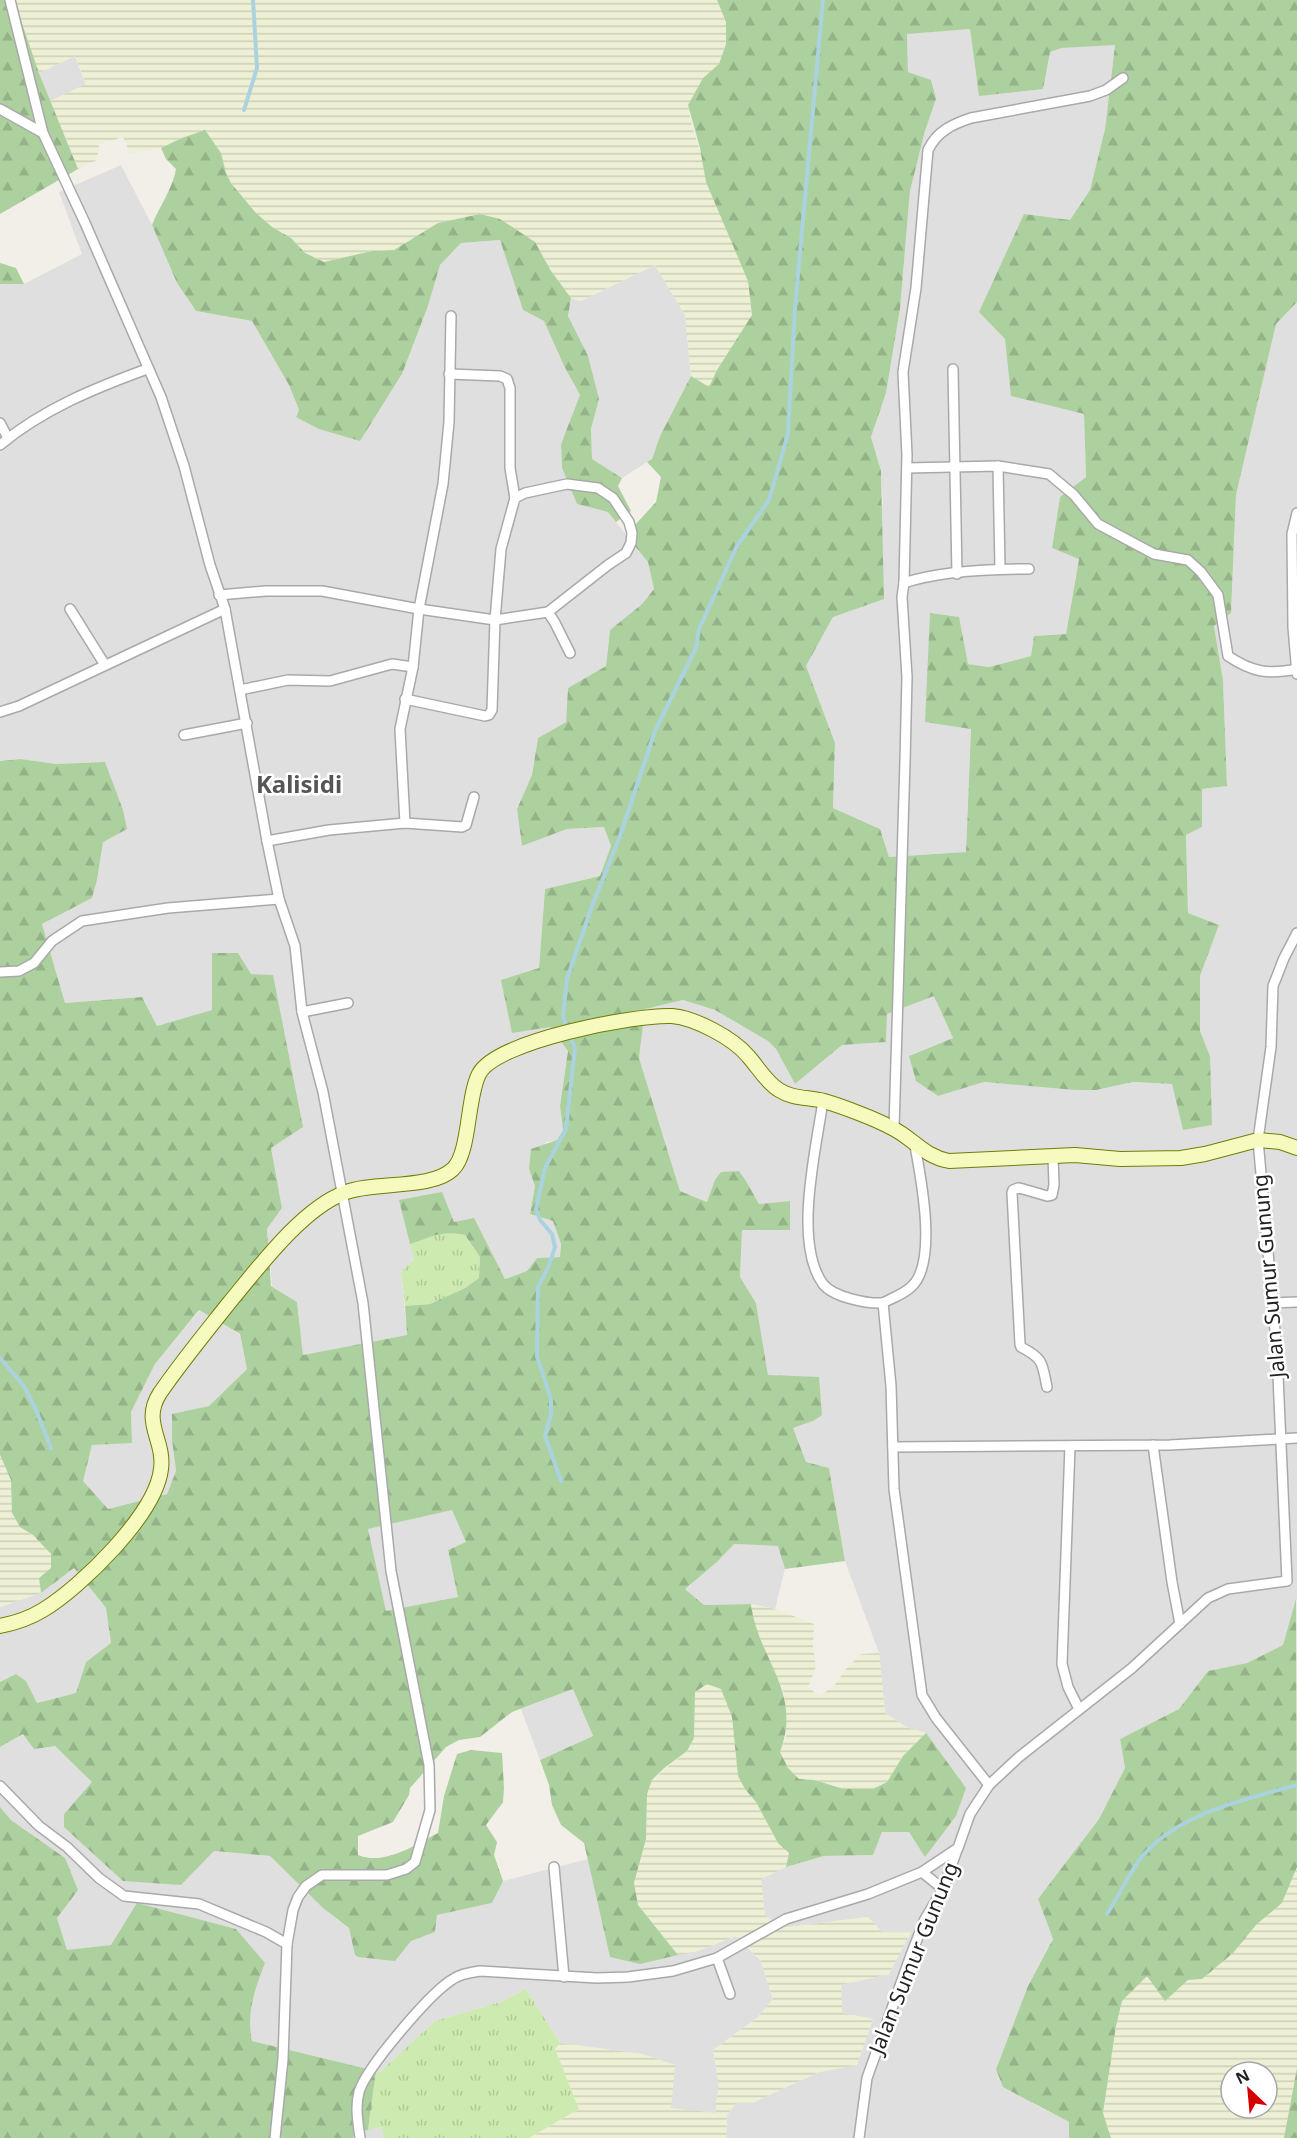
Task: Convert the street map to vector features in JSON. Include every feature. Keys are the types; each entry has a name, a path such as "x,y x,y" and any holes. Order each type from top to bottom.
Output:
{"street":[{"path":"10,0 43,133 161,398 184,466 219,595 225,609 267,841 279,899 295,946 302,1012 323,1092 363,1303 391,1571 429,1765 430,1810 415,1862 406,1869 387,1875 322,1875 306,1886 293,1910 288,1944 283,2059 275,2138"},
{"path":"894,1128 907,677 902,597 907,468 903,372 916,288 928,150 933,138 953,124 971,118 1090,96 1106,90 1123,78"},
{"path":"0,109 43,133"},
{"path":"405,824 400,729 413,667 418,609 443,484 449,422 451,316"},
{"path":"0,423 4,442 41,416 77,397 147,369"},
{"path":"953,369 957,574"},
{"path":"405,699 485,716 489,715 492,710 495,620 501,549 515,498 510,468 510,384 507,379 500,376 449,374"},
{"path":"907,468 998,466 1049,474 1074,495 1098,524 1154,555 1188,560 1202,572 1218,595 1228,656 1244,667 1265,673 1297,669"},
{"path":"998,466 1000,569"},
{"path":"219,595 266,591 322,591 418,609 495,620 548,612 608,565 626,554 631,543 632,533 629,522 614,498 598,488 584,484 567,484 525,493 515,498"},
{"path":"1297,513 1292,534 1293,627 1297,674"},
{"path":"904,584 921,578 1000,569 1029,569"},
{"path":"70,609 105,665"},
{"path":"0,712 19,706 225,609"},
{"path":"548,612 570,653"},
{"path":"240,690 288,680 330,681 392,664 413,667"},
{"path":"184,735 247,723"},
{"path":"267,841 329,830 405,824 462,827 466,825 474,797"},
{"path":"0,972 19,971 34,963 52,941 82,921 168,908 279,899"},
{"name":"Jalan Sumur Gunung","path":"860,2138 867,2078 921,1928 943,1889 970,1814 989,1785 1018,1757 1132,1668 1208,1598 1228,1589 1287,1581 1281,1438 1258,1140 1270,1047 1273,986 1297,933"},
{"path":"302,1012 348,1003"},
{"path":"0,1626 24,1619 45,1609 65,1595 114,1549 152,1497 158,1483 161,1456 152,1417 153,1406 158,1396 189,1353 283,1239 313,1212 342,1193 360,1188 420,1182 438,1178 452,1171 461,1154 475,1084 482,1069 497,1057 551,1035 640,1017 688,1018 745,1052 773,1086 784,1093 794,1097 823,1101 894,1128 915,1146 940,1159 949,1161 1075,1155 1120,1159 1181,1158 1258,1140 1280,1142 1297,1148"},
{"path":"823,1101 807,1228 813,1263 825,1286 844,1297 872,1304 883,1303 912,1286 923,1269 925,1203 915,1146"},
{"path":"1047,1387 1040,1359 1020,1344 1012,1193 1017,1188 1047,1196 1052,1195 1053,1156"},
{"path":"1272,1303 1297,1302"},
{"path":"883,1303 891,1386 894,1489 922,1695 936,1718 989,1785"},
{"path":"893,1447 1153,1445 1297,1438"},
{"path":"1153,1445 1180,1624"},
{"path":"1070,1446 1062,1664 1068,1687 1079,1709"},
{"path":"1287,1581 1297,1581"},
{"path":"0,1786 39,1826 68,1846 99,1878 124,1896 199,1904 288,1944"},
{"name":"Jalan Sumur Gunung","path":"360,2138 357,2113 358,2093 363,2081 413,2017 448,1982 462,1974 480,1971 564,1977 628,1977 673,1971 717,1958 786,1919 868,1894 922,1872 958,1848"},
{"path":"554,1867 564,1977"},
{"path":"922,1872 943,1889"},
{"path":"717,1958 730,1994"}],"shaded area":[{"path":"970,29 979,95 1050,52 1062,48 1115,44 1105,129 1090,190 1070,220 1005,339 1012,396 1084,414 1086,477 1060,497 1052,548 1079,558 1066,634 1034,636 1031,656 989,667 967,664 959,618 971,729 966,852 889,857 880,829 833,808 835,743 806,666 833,617 883,504 881,471 871,437 886,393 900,309 910,191 925,131 936,99 908,72 907,33"},
{"path":"75,56 86,85 50,101 39,73"},
{"path":"121,165 152,225 177,283 196,311 252,321 289,385 299,410 296,416 360,441 402,374 428,306 440,265 461,243 500,240 523,310 544,321 580,395 561,444 562,468 577,504 608,512 648,562 654,589 642,604 610,630 606,666 568,688 566,722 538,738 532,775 517,809 522,846 567,829 605,827 611,847 600,876 545,889 539,968 550,1027 568,1051 560,1106 563,1129 557,1140 546,1142 529,1169 535,1186 530,1214 553,1221 561,1244 560,1257 537,1258 528,1271 505,1279 474,1219 414,1259 401,1272 407,1335 303,1355 297,1302 272,1286 267,1229 282,1208 271,1148 213,1010 157,1026 142,997 65,1003 42,924 92,898 103,842 105,762 56,764 21,759 0,761 0,284 24,284 82,254 59,192"},
{"path":"655,265 685,315 691,376 660,436 652,459 622,478 592,459 591,429 599,399 568,316 571,298 581,301"},
{"path":"1297,302 1297,1599 1283,1645 1247,1663 1208,1671 1179,1709 1120,1739 1125,1768 1099,1819 1038,1899 1053,1939 1028,1986 996,2069 1035,2105 1069,2122 1069,2138 726,2138 727,2115 736,2103 752,2103 819,2072 857,2065 873,2019 842,2013 841,1985 889,1974 911,1932 882,1932 868,1917 781,1928 765,1915 761,1879 786,1867 824,1856 873,1855 881,1832 909,1832 925,1856 926,1733 906,1727 885,1713 879,1653 845,1561 829,1468 806,1462 793,1428 813,1421 768,1376 756,1303 740,1277 742,1230 790,1230 790,1201 759,1204 746,1181 715,1180 708,1202 680,1191 639,1058 645,1009 683,1000 715,1010 768,1041 776,1049 795,1084 842,1045 886,1042 887,1014 934,996 953,1038 910,1055 938,1096 984,1082 1096,1090 1133,1082 1173,1084 1183,1130 1210,1056 1200,1031 1200,976 1219,925 1188,913 1186,835 1202,827 1202,789 1227,786 1223,680 1214,626 1231,613 1236,495 1276,323"},
{"path":"200,1310 240,1335 247,1369 209,1406 172,1415 176,1471 167,1494 108,1509 82,1481 92,1445 132,1442 131,1412 155,1364"},
{"path":"453,1509 466,1542 448,1550 458,1597 386,1612 368,1529"},
{"path":"733,1544 779,1546 785,1569 775,1609 751,1604 704,1605 685,1589 717,1562"},
{"path":"74,1568 106,1608 111,1643 86,1662 77,1693 37,1703 26,1681 16,1674 0,1682 0,1607 41,1593"},
{"path":"573,1689 593,1736 540,1760 521,1709"},
{"path":"23,1734 55,1746 93,1782 64,1814 181,1885 214,1851 270,1856 323,1908 349,1928 411,1941 435,1932 437,1915 492,1903 503,1881 588,1859 610,1957 698,1951 736,1936 761,1961 773,1999 757,2018 713,2050 719,2086 716,2114 670,2108 675,2065 642,2054 560,2043 526,1989 501,2002 435,2021 380,2072 252,2041 248,2026 253,1996 264,1963 111,1945 67,1951 57,1918 65,1858 11,1820 0,1807 0,1747"},
{"path":"381,2127 384,2138 353,2138 353,2133"}],"green space":[{"path":"0,0 14,0 39,73 78,169 0,214"},
{"path":"14,0 717,0 726,22 726,44 719,64 703,78 688,105 692,126 723,220 748,281 752,315 717,370 709,388 691,376 685,315 655,265 581,301 571,298 551,271 535,242 480,214 438,223 394,250 372,251 324,262 305,253 291,238 272,227 255,212 231,183 221,153 182,138 161,148 130,153 123,137 99,145 97,160 78,169 50,101 86,84 75,56 39,73"},
{"path":"717,0 1297,0 1297,302 1276,324 1236,495 1231,613 1214,626 1223,680 1227,786 1202,789 1202,827 1186,835 1188,913 1219,925 1200,976 1200,1031 1210,1056 1212,1125 1183,1130 1172,1084 1133,1082 1096,1090 1075,1090 984,1082 938,1096 916,1081 909,1056 953,1038 934,996 887,1014 886,1042 842,1045 795,1084 776,1049 768,1041 715,1010 683,1000 645,1009 639,1058 680,1191 707,1202 715,1180 721,1172 739,1171 759,1204 790,1201 790,1230 742,1230 740,1277 756,1303 768,1375 819,1377 822,1415 793,1428 806,1462 829,1468 845,1561 785,1569 778,1546 734,1544 685,1589 704,1605 751,1604 755,1624 783,1693 786,1730 780,1752 788,1768 799,1779 814,1780 844,1789 873,1789 887,1782 903,1756 926,1733 966,1788 956,1816 925,1857 909,1832 882,1832 873,1855 824,1856 786,1867 789,1853 778,1843 756,1802 738,1776 732,1717 721,1689 707,1684 695,1692 694,1738 687,1751 652,1780 647,1794 646,1839 634,1883 638,1905 678,1955 640,1964 610,1957 584,1843 561,1825 552,1805 549,1785 540,1760 593,1736 573,1689 512,1712 480,1737 459,1740 446,1747 410,1788 409,1795 393,1822 358,1836 358,1855 378,1858 399,1853 438,1833 444,1796 457,1754 471,1750 502,1753 503,1802 486,1825 497,1842 494,1855 503,1881 492,1903 437,1915 435,1932 411,1941 395,1961 358,1957 355,1955 349,1928 323,1908 270,1856 214,1851 181,1885 123,1881 64,1827 64,1814 92,1782 55,1746 34,1749 23,1734 0,1747 0,1682 16,1674 26,1681 37,1703 76,1693 86,1662 111,1643 106,1608 74,1568 41,1593 39,1578 51,1568 51,1554 33,1535 20,1527 12,1513 11,1480 0,1455 0,761 21,759 56,764 105,762 123,810 127,829 103,842 92,898 42,924 65,1003 142,997 157,1026 212,1010 212,953 238,953 251,974 273,975 303,1127 271,1148 282,1208 267,1229 271,1286 297,1302 303,1355 407,1335 405,1306 430,1304 465,1288 479,1278 480,1257 465,1235 442,1234 410,1244 399,1200 442,1192 454,1222 474,1218 505,1279 527,1271 537,1258 560,1257 561,1244 553,1221 530,1214 535,1186 529,1169 531,1149 557,1140 563,1130 560,1106 568,1051 550,1027 512,1033 501,980 539,968 545,889 600,876 611,846 604,827 567,829 522,846 517,809 532,775 538,738 566,722 568,688 606,666 610,630 642,604 654,589 648,562 626,535 656,502 661,477 647,462 652,459 660,436 691,376 709,387 717,370 752,315 748,281 706,182 700,148 688,105 703,78 719,64 726,44 726,22","holes":["970,29 979,96 1043,89 1050,52 1062,48 1115,45 1105,129 1090,190 1070,220 1024,214 979,312 1005,339 1011,396 1084,414 1086,477 1060,497 1052,548 1079,559 1066,634 1034,636 1031,656 989,667 968,664 959,617 930,613 925,722 971,729 966,852 889,857 880,829 833,808 835,743 806,666 833,617 884,599 881,471 871,437 886,393 900,309 910,191 925,131 936,99 931,80 908,72 907,34","199,1310 240,1334 247,1369 209,1406 172,1414 172,1440 176,1471 167,1494 108,1509 83,1481 92,1445 132,1443 131,1412 155,1364","452,1510 466,1542 448,1550 458,1597 386,1611 368,1529"]},
{"path":"205,130 221,153 231,183 255,212 272,227 291,238 305,253 324,262 372,251 394,250 438,223 480,214 500,219 535,242 551,271 571,298 568,316 588,356 599,399 591,429 592,459 622,478 618,486 631,511 616,522 608,512 577,504 562,468 561,444 580,395 544,321 523,310 500,240 461,243 440,265 428,306 402,374 360,441 319,429 296,417 299,410 289,385 252,321 196,311 177,283 152,225 169,190 176,169 166,159 161,148"},
{"path":"0,263 16,268 24,284 0,284"},
{"path":"448,1232 465,1235 480,1257 479,1278 465,1288 430,1304 405,1306 401,1272 414,1259 410,1244 430,1235"},
{"path":"0,1455 11,1480 12,1513 20,1527 33,1535 51,1554 53,1561 51,1568 39,1578 41,1593 0,1607"},
{"path":"1296,1599 1297,1867 1282,1903 1256,1925 1233,1953 1202,1979 1188,1980 1165,2001 1147,1976 1122,2001 1103,2113 1111,2138 1069,2138 1069,2122 1003,2087 996,2069 1028,1986 1053,1939 1038,1899 1099,1819 1125,1768 1120,1739 1179,1709 1208,1671 1247,1663 1283,1645"},
{"path":"751,1604 775,1609 814,1624 813,1647 816,1667 808,1687 819,1696 833,1687 861,1654 879,1653 885,1713 906,1727 926,1733 903,1756 887,1782 873,1789 844,1789 814,1780 799,1779 788,1768 780,1751 786,1737 784,1693 754,1625"},
{"path":"707,1683 721,1689 732,1717 738,1776 756,1802 778,1843 789,1853 786,1867 761,1879 765,1915 781,1928 868,1917 882,1932 911,1932 889,1974 841,1985 842,2013 873,2019 857,2065 819,2072 752,2103 736,2103 727,2115 726,2138 529,2138 579,2109 555,2049 560,2043 642,2054 675,2065 671,2108 716,2113 719,2086 713,2050 757,2018 773,1999 761,1961 736,1936 698,1951 678,1955 638,1905 635,1891 634,1883 646,1839 647,1794 652,1780 687,1751 694,1738 695,1692"},
{"path":"0,1807 11,1820 65,1858 78,1890 57,1918 67,1950 111,1945 137,1903 236,1929 265,1963 251,2011 252,2041 376,2071 368,2130 354,2133 353,2138 0,2138"},
{"path":"1297,1867 1297,2068 1284,2138 1111,2138 1103,2113 1122,2001 1147,1975 1179,1988 1188,1980 1202,1979 1233,1953 1256,1925 1282,1903"},
{"path":"526,1989 560,2043 555,2049 579,2109 529,2138 384,2138 381,2127 368,2130 376,2071 380,2072 435,2021 501,2002"},
{"path":"1297,2068 1297,2138 1284,2138"}],"waterway":[{"path":"244,110 257,68 253,0"},
{"path":"567,1029 563,1016 567,979 592,906 619,839 655,731 696,648 699,629 737,546 769,500 788,434 795,308 823,0"},
{"path":"561,1481 545,1436 551,1414 551,1399 537,1356 538,1287 555,1247 552,1234 540,1220 536,1209 545,1168 566,1129 575,1048 570,1036"},
{"path":"0,1358 24,1386 51,1448"},
{"path":"1107,1914 1138,1862 1170,1832 1210,1811 1297,1785"}],"district":[{"name":"Kalisidi","path":"299,785"}]}
